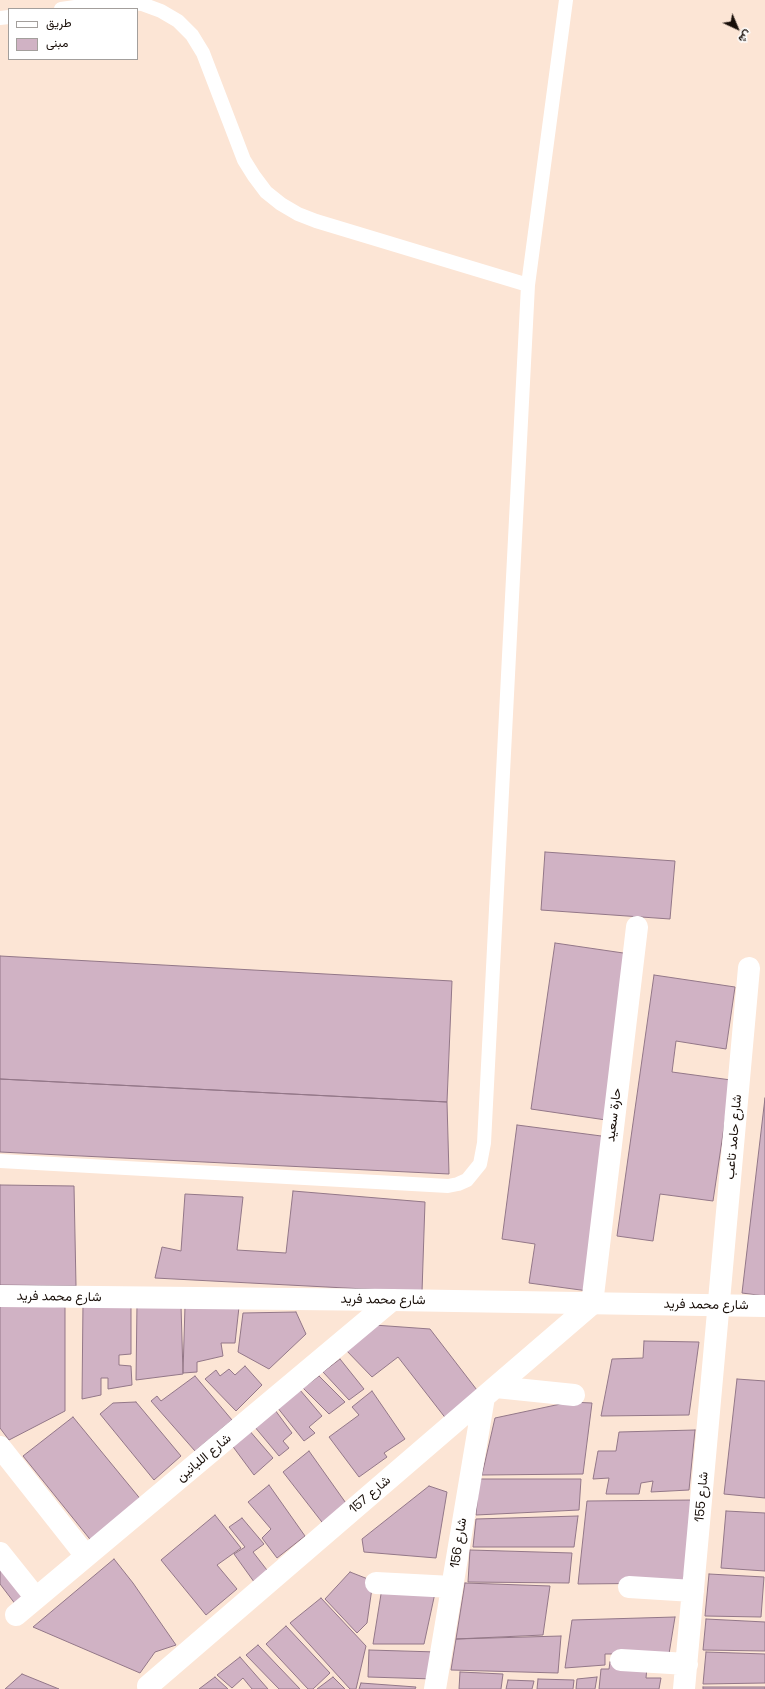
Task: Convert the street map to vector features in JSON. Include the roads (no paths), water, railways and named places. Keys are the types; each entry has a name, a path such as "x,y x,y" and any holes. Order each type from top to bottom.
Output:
{"street":[{"name":"حارة سعيد","path":"592,1304 636,927"},
{"name":"شارع حامد تاعب","path":"719,1305 749,968"},
{"name":"شارع محمد فريد","path":"0,1296 765,1306"},
{"name":"شارع اللبانين","path":"16,1615 392,1300"},
{"name":"شارع 157","path":"148,1686 592,1304"},
{"name":"شارع 155","path":"684,1689 719,1305"},
{"path":"490,1392 574,1394"},
{"name":"شارع 156","path":"435,1689 452,1587 490,1392"},
{"path":"0,1447 86,1556"},
{"path":"0,1553 36,1598"},
{"path":"376,1583 452,1587"},
{"path":"629,1587 693,1591"},
{"path":"621,1660 687,1664"}],"lane":[{"path":"0,1161 448,1186 467,1180 480,1164 484,1143 528,285 566,0"},
{"path":"68,8 102,3 122,2 142,4 154,8 178,21 192,35 203,53 244,160 266,192 281,204 298,214 316,221 528,285"}]}
